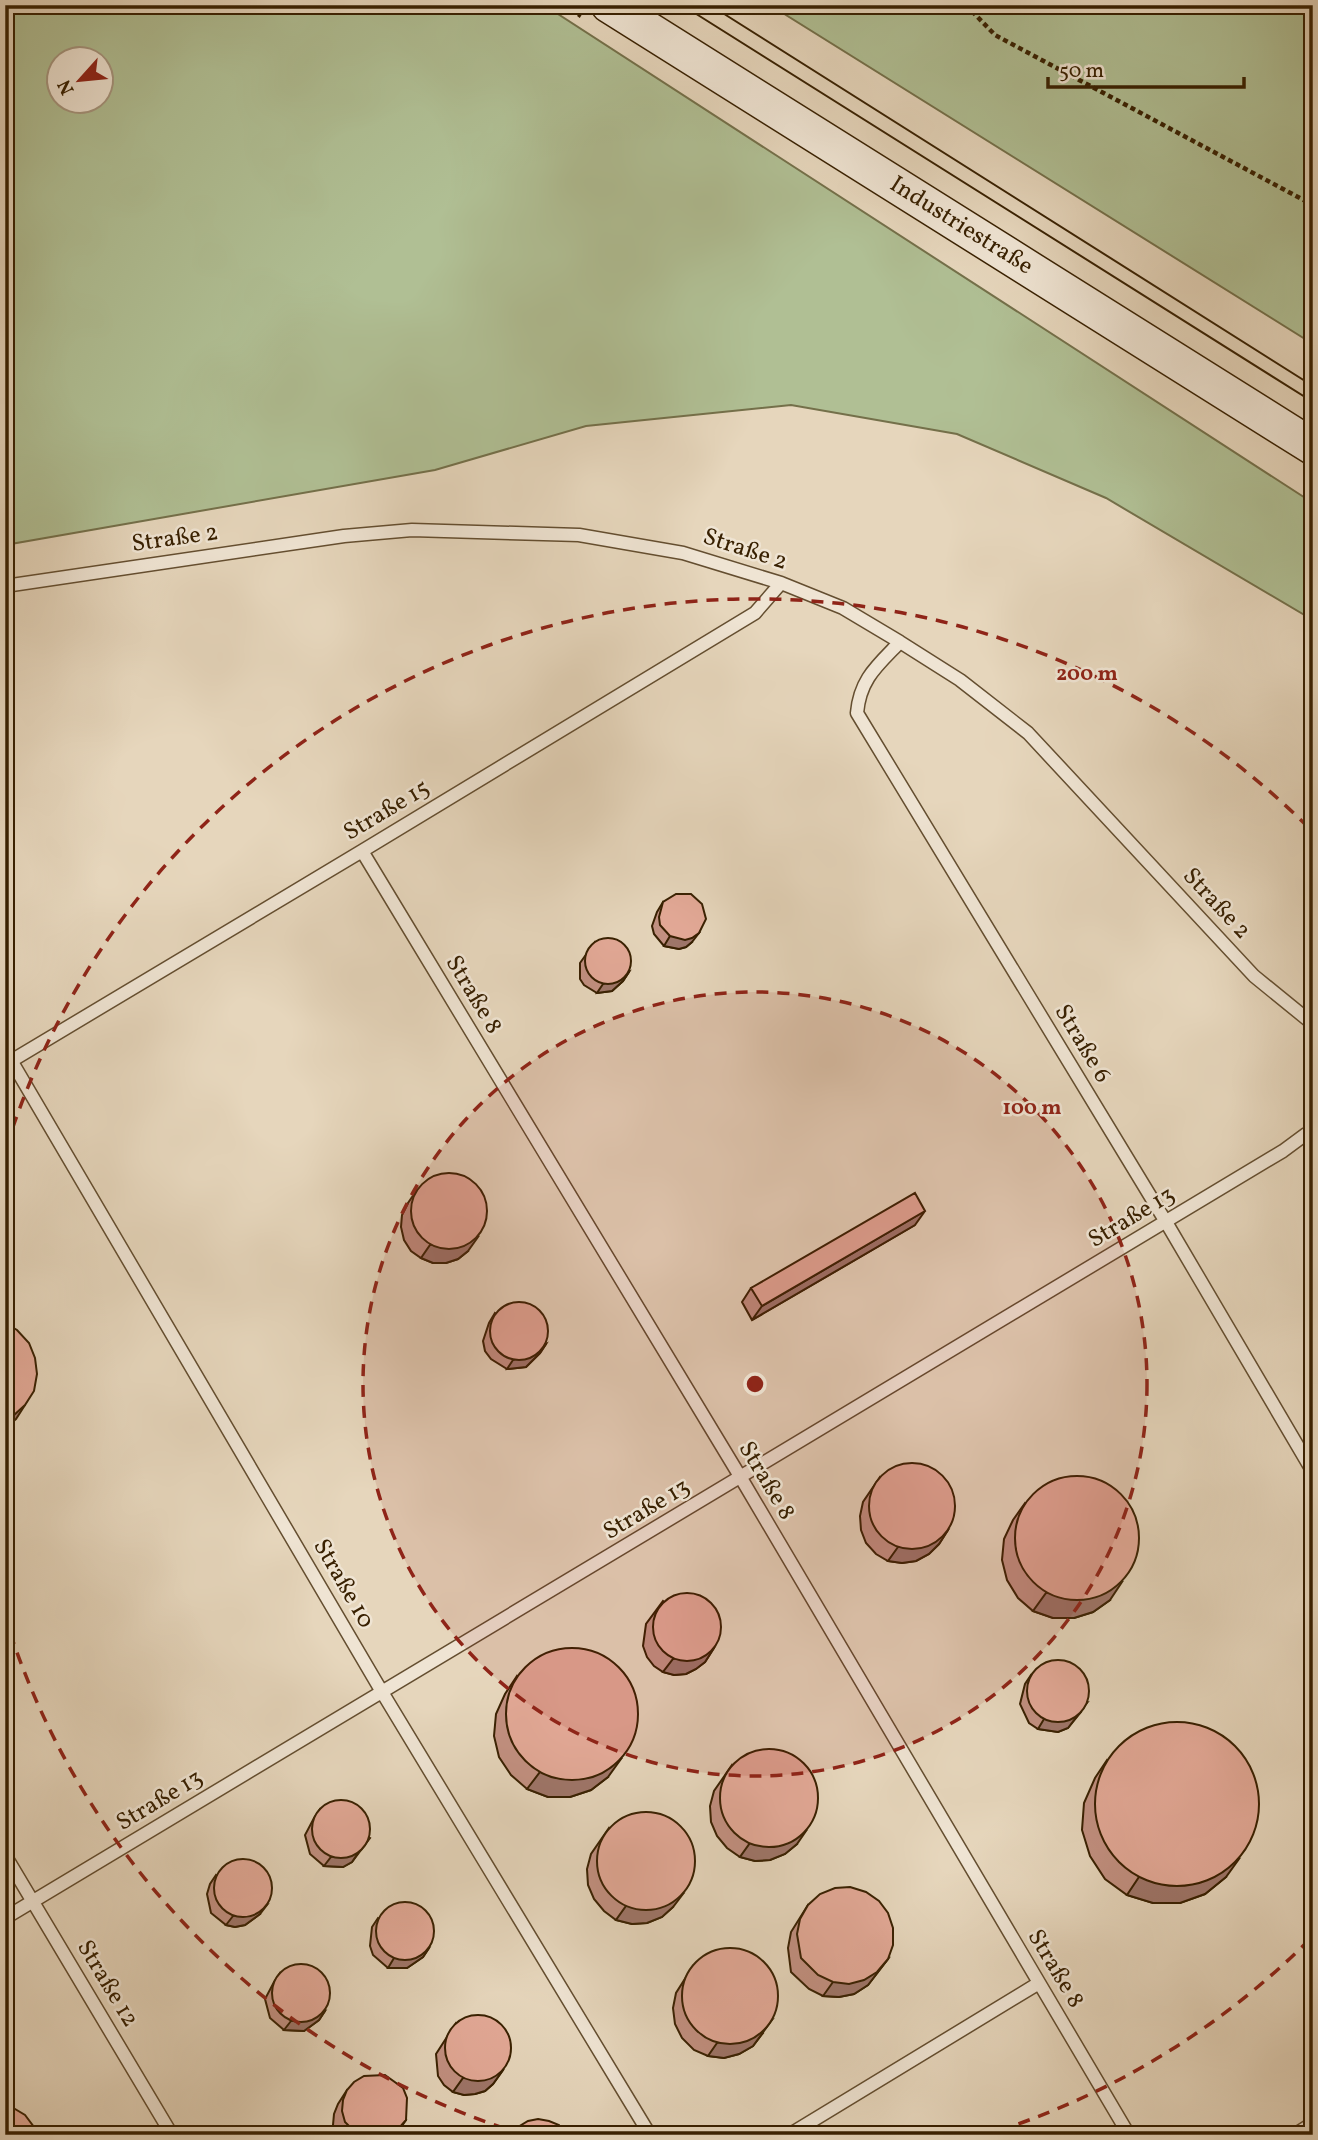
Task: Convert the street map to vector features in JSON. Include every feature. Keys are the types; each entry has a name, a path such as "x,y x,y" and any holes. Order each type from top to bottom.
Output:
{"main road":[{"name":"Industriestraße","path":"609,5 1313,447"}],"lane":[{"name":"Straße 2","path":"5,586 344,536 412,530 579,535 683,553 781,583 843,608 900,642 960,680 1028,733 1254,975 1313,1024"},
{"name":"Straße 15","path":"7,1058 362,851 755,613 781,583"},
{"name":"Straße 6","path":"900,642 868,676 859,694 857,713 1166,1222 1313,1472"},
{"name":"Straße 8","path":"362,851 741,1478 1129,2135"},
{"name":"Straße 10","path":"7,1058 382,1692 650,2135"},
{"name":"Straße 13","path":"5,1918 1309,1136"},
{"name":"Straße 12","path":"5,1855 173,2135"},
{"path":"789,2135 1039,1983"},
{"path":"1294,2135 1313,2123"}],"path":[{"path":"965,5 995,35 1313,205"}],"green space":[{"path":"19,5 544,5 1313,503 1313,620 1106,498 957,434 791,405 586,426 435,470 5,545 5,11"},
{"path":"770,5 1313,5 1313,344"}],"building":[{"path":"676,894 691,894 702,904 706,919 699,933 685,940 670,936 660,925 663,902"},
{"path":"608,938 624,945 631,961 624,977 608,984 592,977 585,961 592,945"},
{"path":"442,1173 456,1173 470,1179 481,1190 487,1211 484,1226 476,1238 456,1249 442,1249 428,1243 417,1232 411,1218 411,1204 417,1190 428,1179"},
{"path":"915,1193 925,1211 762,1306 751,1288"},
{"path":"519,1302 530,1304 543,1315 548,1331 546,1342 535,1355 519,1360 508,1358 495,1347 490,1331 492,1320 503,1307"},
{"path":"5,1323 17,1330 29,1343 37,1374 34,1391 25,1405 5,1420"},
{"path":"912,1463 936,1470 948,1482 955,1506 948,1530 936,1542 912,1549 888,1542 876,1530 869,1506 876,1482 888,1470"},
{"path":"1077,1476 1101,1480 1121,1494 1135,1514 1139,1538 1135,1562 1121,1582 1101,1596 1077,1600 1053,1596 1033,1582 1019,1562 1015,1538 1019,1514 1033,1494 1053,1480"},
{"path":"680,1593 694,1593 706,1598 716,1608 721,1627 716,1646 706,1656 694,1661 680,1661 668,1656 658,1646 653,1634 653,1620 658,1608 668,1598"},
{"path":"572,1648 597,1653 619,1667 633,1689 638,1714 633,1739 619,1761 597,1775 572,1780 547,1775 525,1761 511,1739 506,1714 511,1689 525,1667 547,1653"},
{"path":"1058,1660 1080,1669 1089,1691 1080,1713 1058,1722 1036,1713 1027,1691 1036,1669"},
{"path":"1177,1722 1208,1728 1235,1746 1253,1773 1259,1804 1253,1835 1235,1862 1208,1880 1177,1886 1146,1880 1119,1862 1101,1835 1095,1804 1101,1773 1119,1746 1146,1728"},
{"path":"769,1749 788,1753 804,1763 814,1779 818,1798 814,1817 804,1833 788,1843 769,1847 750,1843 734,1833 724,1817 720,1798 724,1779 734,1763 750,1753"},
{"path":"341,1800 357,1805 365,1813 370,1829 365,1845 357,1853 341,1858 325,1853 317,1845 312,1829 317,1813 325,1805"},
{"path":"646,1812 665,1816 681,1826 691,1842 695,1861 691,1880 681,1896 665,1906 646,1910 627,1906 611,1896 601,1880 597,1861 601,1842 611,1826 627,1816"},
{"path":"243,1859 254,1861 267,1872 272,1888 270,1899 259,1912 243,1917 232,1915 219,1904 214,1888 216,1877 227,1864"},
{"path":"850,1887 866,1892 879,1901 888,1913 893,1928 893,1945 888,1959 877,1972 864,1980 849,1984 833,1982 818,1975 801,1958 797,1934 800,1919 808,1905 820,1894 835,1888"},
{"path":"405,1902 421,1907 429,1915 434,1931 429,1947 421,1955 405,1960 389,1955 381,1947 376,1931 381,1915 389,1907"},
{"path":"730,1948 748,1952 764,1962 774,1978 778,1996 774,2014 764,2030 748,2040 730,2044 712,2040 696,2030 686,2014 682,1996 686,1978 696,1962 712,1952"},
{"path":"301,1964 317,1969 325,1977 330,1993 325,2009 317,2017 301,2022 285,2017 277,2009 272,1993 277,1977 285,1969"},
{"path":"478,2015 491,2018 501,2025 508,2035 511,2048 508,2061 501,2071 491,2078 478,2081 465,2078 455,2071 448,2061 445,2048 448,2035 455,2025 465,2018"},
{"path":"385,2075 403,2088 407,2098 406,2120 393,2135 358,2135 345,2122 342,2111 347,2090 364,2076"},
{"path":"5,2103 25,2115 40,2135 5,2135"},
{"path":"538,2119 559,2125 567,2135 511,2135 528,2121"}],"tram line":[{"path":"682,5 1313,402"},
{"path":"710,5 1313,386"}]}
